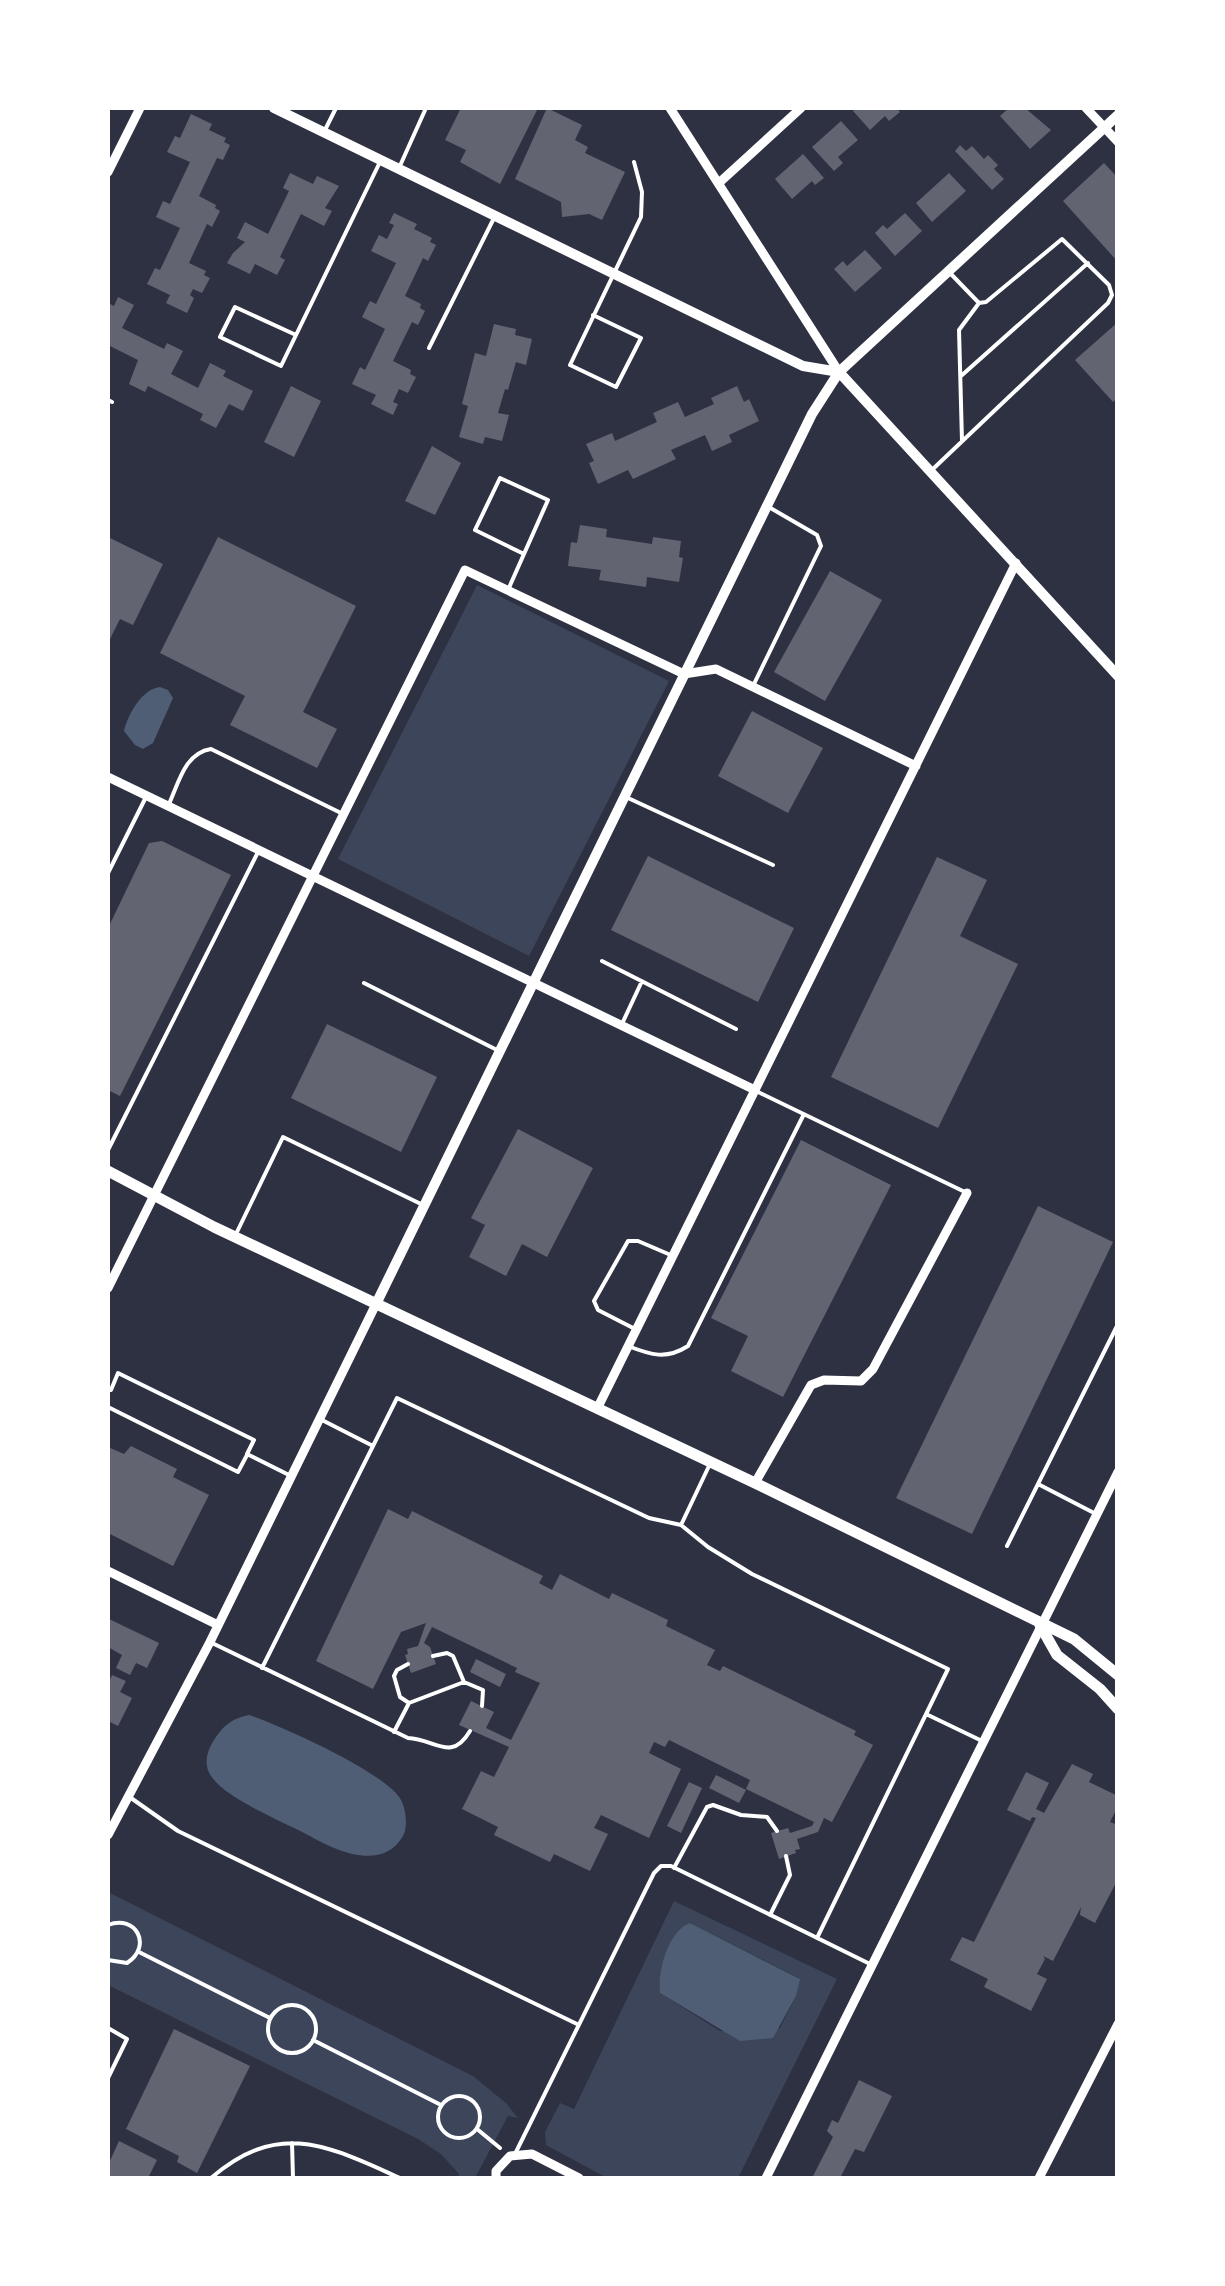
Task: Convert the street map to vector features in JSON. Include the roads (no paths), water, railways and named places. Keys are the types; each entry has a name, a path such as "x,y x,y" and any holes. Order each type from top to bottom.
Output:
{"main road":[{"path":"108,1171 235,1236 1074,1639 1118,1675"},
{"path":"1040,1625 1057,1655 1100,1688 1118,1709"}],"street":[{"path":"108,172 140,108"},
{"path":"274,108 804,366 839,372"},
{"path":"670,108 839,372 1118,676"},
{"path":"720,182 801,108"},
{"path":"1086,108 1118,142"},
{"path":"108,1834 210,1642 812,414 839,372 1118,115"},
{"path":"597,1408 1016,563"},
{"path":"108,1288 465,570 684,674 716,670 916,766"},
{"path":"108,777 755,1090"},
{"path":"756,1483 811,1385 824,1380 861,1380 872,1369 967,1193"},
{"path":"766,2178 1118,1472"},
{"path":"108,1571 218,1624"},
{"path":"1039,2178 1118,2024"},
{"path":"496,2178 496,2171 512,2156 532,2154 579,2178"}],"lane":[{"path":"324,132 336,108"},
{"path":"398,168 426,108"},
{"path":"296,335 234,308 220,337 281,366 382,160"},
{"path":"593,315 641,338 616,387 570,365 612,272 641,217 642,192 634,162"},
{"path":"429,348 495,215"},
{"path":"930,472 1108,303 1112,295 1109,285 1066,242 1058,240 979,304 959,330 962,440"},
{"path":"961,376 1088,264"},
{"path":"949,272 979,304"},
{"path":"508,590 524,554 548,500 500,478 476,530 524,554"},
{"path":"752,687 821,546 817,535 767,506"},
{"path":"168,806 189,760 200,751 211,750 343,814"},
{"path":"108,873 146,796"},
{"path":"624,796 773,864"},
{"path":"108,1150 259,850"},
{"path":"602,961 736,1029"},
{"path":"621,1026 642,981"},
{"path":"364,983 499,1051"},
{"path":"755,1090 967,1193"},
{"path":"628,1346 654,1356 669,1356 688,1346 804,1114"},
{"path":"235,1236 283,1137 424,1206"},
{"path":"636,1329 598,1310 594,1301 628,1241 638,1241 673,1256"},
{"path":"1008,1546 1115,1337 1118,1324"},
{"path":"108,1397 118,1373 254,1440 238,1472 108,1407"},
{"path":"262,1668 397,1398 649,1518 680,1525 752,1574 948,1669 816,1938"},
{"path":"320,1419 373,1446"},
{"path":"247,1454 292,1476"},
{"path":"680,1525 711,1462"},
{"path":"1038,1484 1097,1514"},
{"path":"210,1642 394,1732 450,1748 460,1745 470,1730"},
{"path":"433,1656 453,1656 464,1682 482,1690 482,1706"},
{"path":"408,1664 397,1670 394,1683 400,1697 410,1703"},
{"path":"394,1732 410,1703 464,1682"},
{"path":"926,1714 983,1742"},
{"path":"128,1796 178,1830 579,2025"},
{"path":"674,1868 706,1807 720,1806 741,1815 767,1817 777,1832"},
{"path":"770,1915 790,1876 786,1856"},
{"path":"512,2156 654,1873 661,1866 674,1868 870,1964"},
{"path":"108,2028 127,2039 108,2078"},
{"path":"292,2142 294,2178"},
{"path":"212,2178 247,2153 273,2143 292,2142 334,2149 400,2178"}]}
